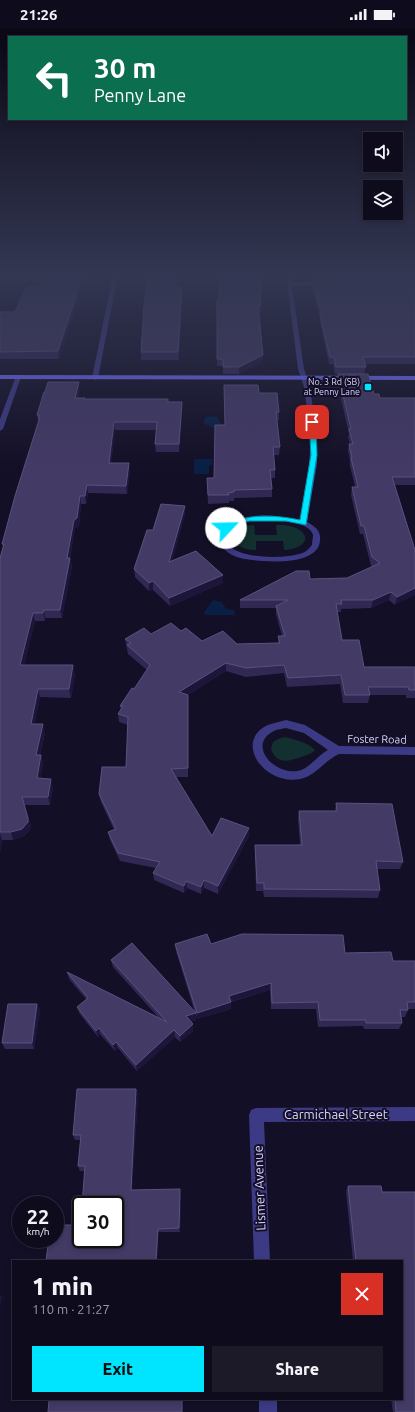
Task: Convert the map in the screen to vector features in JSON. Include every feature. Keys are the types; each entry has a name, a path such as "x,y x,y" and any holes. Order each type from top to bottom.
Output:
{"main road":[{"path":"0,378 415,378"}],"street":[{"path":"95,378 103,339"},
{"path":"297,339 303,378 307,387 314,438 313,464 303,523"},
{"path":"0,429 18,378"},
{"path":"286,519 303,523 314,531 317,542 311,551 296,557 246,557 230,551 222,541 222,534 226,528 243,520 286,519"},
{"name":"Foster Road","path":"338,750 326,756 304,773 294,776 280,774 270,769 260,759 257,750 258,741 263,734 275,726 286,724 305,728 324,743 338,750 415,751"},
{"name":"Carmichael Street","path":"256,1115 415,1114"},
{"name":"Lismer Avenue","path":"256,1115 262,1260"},
{"path":"268,1400 268,1412"}],"green space":[{"path":"254,525 255,535 277,535 276,525 284,525 298,529 303,533 305,540 303,544 289,550 284,550 283,541 256,541 256,550 240,547 236,543 234,534 238,529 244,526"},
{"path":"285,737 305,743 315,750 309,754 292,760 287,761 279,759 273,754 271,749 273,742"}],"water":[{"path":"208,416 218,417 218,420 223,426 215,429 203,423 205,418"},
{"path":"194,459 212,459 212,465 209,466 209,474 194,474"},
{"path":"213,600 222,602 226,609 234,610 235,615 205,615 204,612"}],"building":[{"path":"0,339 62,339 58,351 0,352"},
{"path":"142,339 179,339 178,352 141,352"},
{"path":"217,339 261,339 263,355 239,367 223,367 223,359 217,359"},
{"path":"326,339 415,339 415,357 363,357 366,367 336,367 334,357 330,357"},
{"path":"338,374 368,374 374,394 379,394 380,398 415,398 415,477 392,477 415,550 415,588 397,597 391,592 373,600 341,600 342,604 336,604 342,640 359,640 364,667 415,667 415,690 409,690 408,687 368,687 370,695 345,695 341,675 288,678 284,665 246,668 226,663 179,692 188,695 188,768 171,769 212,836 221,818 249,828 218,886 204,880 201,887 186,881 184,886 153,873 160,862 118,853 108,832 116,829 99,794 102,767 126,767 128,717 118,714 123,706 120,706 132,688 134,689 150,665 127,645 131,643 125,639 144,628 151,634 171,623 181,631 186,628 202,641 223,631 237,644 280,643 278,636 285,636 276,606 288,600 240,600 296,571 309,571 310,579 347,578 380,563 372,557 364,526 361,526 352,487 358,487 349,444 353,444"},
{"path":"48,382 79,382 75,398 168,399 168,402 182,402 179,444 155,444 157,422 114,422 109,463 129,463 126,486 87,485 85,496 80,496 77,518 74,520 67,558 70,558 60,610 44,610 43,613 33,613 20,665 73,665 69,689 38,689 31,724 43,724 36,755 41,755 37,778 51,779 48,797 22,797 28,822 22,829 11,832 0,832 0,558 4,544 2,544 15,496 39,420 39,415 37,415"},
{"path":"224,385 258,385 259,393 277,393 279,412 276,412 280,447 273,447 275,470 270,470 272,489 234,490 234,492 228,493 229,495 208,495 207,478 214,478 215,425 225,425"},
{"path":"161,504 185,506 169,562 196,551 223,575 169,598 153,581 149,583 134,569 147,530 153,530"},
{"path":"336,803 392,804 403,862 376,861 380,890 264,889 264,883 257,883 255,845 302,845 299,811 337,811"},
{"path":"207,934 211,944 242,934 343,935 345,953 391,952 393,961 415,961 415,1002 407,1002 408,1010 400,1010 402,1023 366,1023 366,1020 320,1020 318,1002 272,1003 271,983 229,996 231,1002 197,1013 175,944"},
{"path":"132,943 196,1013 186,1016 193,1024 180,1036 174,1030 136,1065 116,1042 113,1045 99,1028 96,1031 77,1007 88,998 67,972 167,1022 111,960"},
{"path":"8,1004 37,1004 32,1043 2,1043"},
{"path":"77,1089 136,1089 131,1190 180,1189 179,1228 158,1229 156,1260 46,1260 48,1248 64,1248 64,1225 72,1225 72,1248 124,1248 124,1196 83,1196 85,1166 78,1166 81,1135 73,1135"},
{"path":"348,1186 381,1186 382,1192 415,1192 415,1412 396,1412 395,1400 403,1400 403,1260 356,1260"},
{"path":"49,1400 182,1400 182,1412 48,1412"}],"place":[{"name":"No. 3 Rd (SB) at Penny Lane","path":"368,387"}],"route":[{"path":"226,528 238,521 250,519 286,519 303,523 314,455 312,422"}]}
